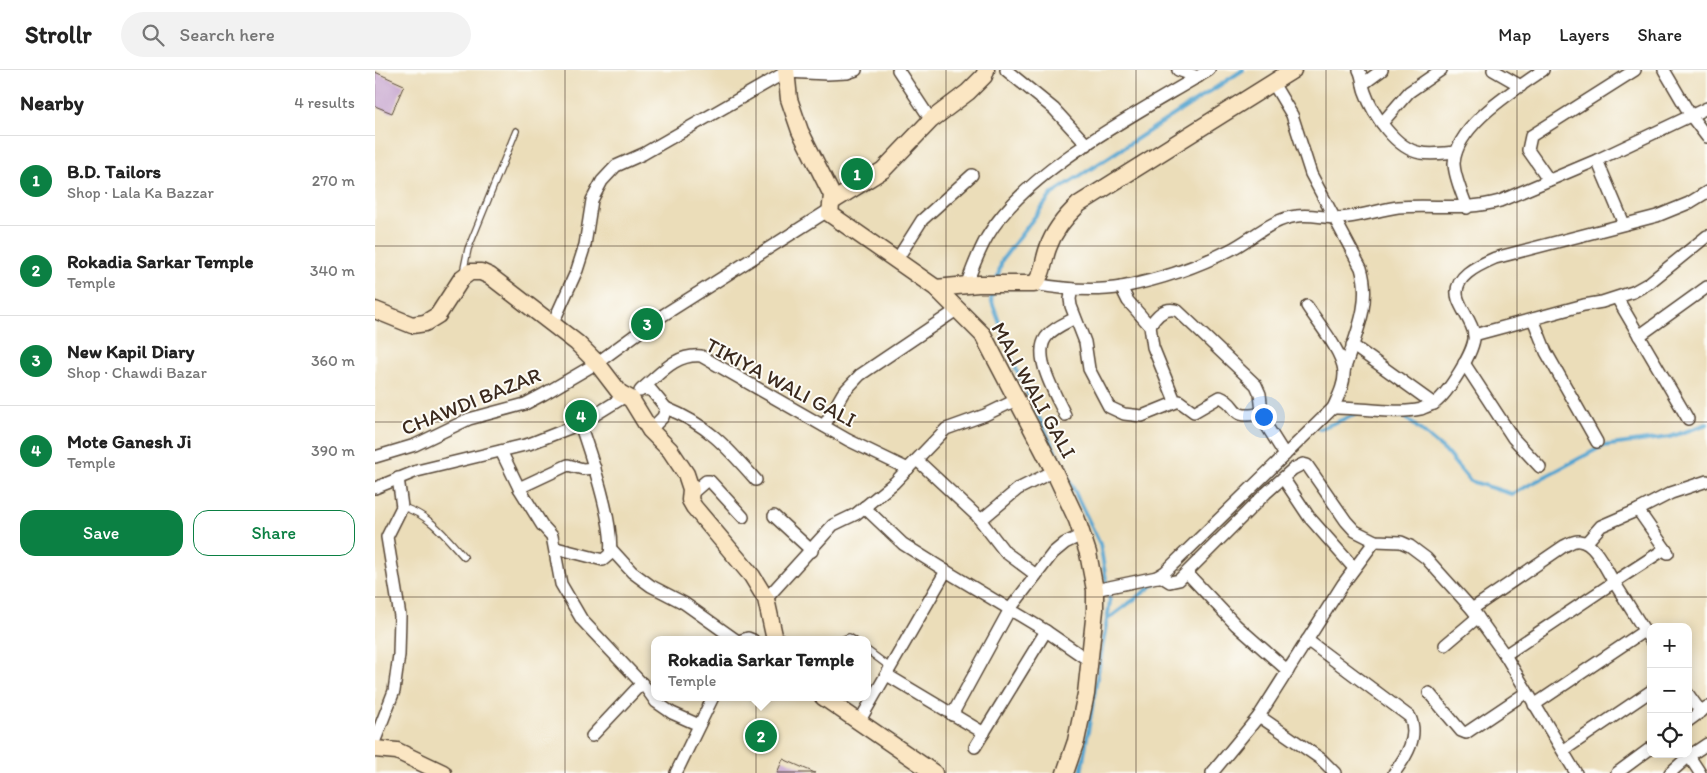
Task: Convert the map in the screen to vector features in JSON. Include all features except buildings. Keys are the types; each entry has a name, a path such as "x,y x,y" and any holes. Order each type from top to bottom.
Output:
{"street":[{"path":"553,324 577,270 585,245 592,200 602,181 616,166 643,154 786,71 827,74 847,73 856,70"},
{"path":"898,70 931,120"},
{"path":"831,205 883,170 931,120 984,76 986,70"},
{"path":"1006,70 1054,109 1087,145"},
{"path":"1179,70 1197,77"},
{"path":"972,285 987,236 1020,196 1064,160 1209,70"},
{"path":"1034,284 1042,274 1054,232 1064,218 1079,204 1293,70"},
{"path":"1359,70 1368,100 1382,123 1410,150 1431,154 1456,152"},
{"path":"1363,84 1382,70"},
{"path":"1382,123 1409,92 1441,70"},
{"path":"1493,70 1521,86"},
{"path":"1467,208 1454,166 1456,152 1463,136 1475,123 1543,70"},
{"path":"1549,180 1528,150 1531,136 1635,70"},
{"path":"1663,70 1691,116 1707,137"},
{"name":"MALI WALI GALI","path":"786,71 789,99 800,131 832,195 831,205 834,218 936,288 983,335 1054,471 1082,535 1100,589 1091,662 1076,741 1065,773"},
{"path":"1163,578 1165,572 1254,483 1333,408 1343,381 1344,370 1365,304 1365,282 1361,268 1311,174 1292,115 1273,82"},
{"path":"936,288 1009,284 1034,284 1072,289 1121,287 1201,263 1230,250 1272,223 1286,218 1298,216 1353,217 1397,208 1467,208 1500,202 1597,160 1707,108"},
{"path":"1597,160 1624,224"},
{"path":"896,261 922,220 972,175"},
{"path":"1333,408 1406,410 1434,404 1447,390 1474,344 1475,335 1458,299 1457,290 1460,282 1467,274 1495,258 1657,216 1689,203 1707,192"},
{"name":"CHAWDI BAZAR","path":"375,457 415,445 469,419 525,404 597,363 634,335 831,205"},
{"path":"1475,335 1533,318 1617,298 1649,283 1707,236"},
{"path":"375,310 412,325 425,323 438,315 462,278 470,272 481,272 490,276 553,324 633,395 650,430 670,450 686,474 689,482 690,500 694,508 752,576 766,599 774,636"},
{"path":"1639,336 1707,286"},
{"path":"1121,287 1128,301 1150,326 1153,347 1175,401"},
{"path":"1072,289 1069,298 1085,342 1089,369 1109,407 1124,414 1142,416 1175,401 1184,404 1194,412 1220,397 1239,414 1252,415 1261,413"},
{"path":"1617,298 1688,419"},
{"path":"1307,306 1338,353 1344,370"},
{"path":"825,426 843,393 860,375 958,309"},
{"path":"1150,326 1162,313 1173,309 1178,311 1256,384 1260,394 1263,420 1285,455"},
{"path":"1065,415 1040,357 1041,346 1047,336 1075,318"},
{"path":"1533,318 1546,352 1597,442"},
{"path":"1352,344 1434,404"},
{"name":"TIKIYA WALI GALI","path":"375,488 417,471 501,451 580,424 633,395 680,357 689,355 701,356 825,426 908,469"},
{"path":"1464,362 1513,438 1540,467"},
{"path":"633,395 651,390 666,408 705,427 727,448 755,480"},
{"path":"766,599 812,551 833,525 864,507 908,469 946,429 985,415 1018,399"},
{"path":"650,430 663,417 666,408"},
{"path":"556,548 603,560 611,554 609,526 595,468 580,424"},
{"path":"501,451 519,488 541,525 553,536 561,584 583,620 642,684 651,689"},
{"path":"917,460 981,520 1005,552 1036,575"},
{"path":"519,488 568,465 583,469 595,468"},
{"path":"1100,589 1163,578 1179,580 1266,493 1298,465 1307,465 1346,522 1364,537 1375,541 1401,542 1409,546 1426,558 1475,613 1505,654 1576,773"},
{"path":"981,520 1018,489 1054,471"},
{"path":"375,740 394,691 399,654 400,616 387,537 402,507 398,478"},
{"path":"1283,478 1309,517 1354,568"},
{"path":"690,495 706,481 710,480 743,517"},
{"path":"1587,543 1601,526 1671,493 1707,481"},
{"path":"1254,483 1266,493"},
{"path":"864,507 903,544 1046,631 1091,662"},
{"path":"1505,654 1614,582 1666,551 1638,510"},
{"path":"774,516 812,551"},
{"path":"952,715 1010,609 1053,553 1065,543 1082,535"},
{"path":"1212,773 1259,716 1354,568 1375,541"},
{"path":"1445,645 1475,613 1564,546 1575,541 1587,543 1614,582 1647,636"},
{"path":"611,549 632,572 651,586 684,602 731,636"},
{"path":"859,722 946,571"},
{"path":"1187,573 1236,625 1287,671"},
{"path":"975,747 1046,631"},
{"path":"1534,705 1643,631"},
{"path":"1307,640 1410,717 1414,725 1411,745 1394,773"},
{"path":"889,672 952,715 984,733"},
{"path":"593,736 642,684"},
{"path":"1429,693 1461,731 1465,733 1527,692"},
{"path":"1564,750 1647,694"},
{"path":"1692,698 1704,709 1692,718"},
{"path":"656,701 672,713 699,725"},
{"path":"676,773 711,701"},
{"path":"829,701 934,773"},
{"path":"1259,716 1321,758 1335,773"},
{"path":"1692,754 1707,744"},
{"path":"375,749 384,748 397,752 443,773"},
{"path":"1617,773 1647,751"},
{"path":"1670,773 1687,758"},
{"path":"1690,758 1699,773"}],"lane":[{"path":"462,278 468,249 516,131"},
{"path":"402,507 415,510 426,517 464,557"},
{"path":"871,654 889,672"}],"waterway":[{"path":"997,279 1002,260 1052,194 1243,70"},
{"path":"994,288 991,299 1018,374 1100,544 1110,602 1081,773"},
{"path":"1319,429 1359,413"},
{"path":"1400,416 1405,417 1445,451 1470,481 1512,494 1603,446 1670,437 1707,424"},
{"path":"1108,619 1160,580"}],"place":[{"name":"B.D. Tailors","path":"857,174"},
{"name":"New Kapil Diary","path":"647,324"},
{"name":"Mote Ganesh Ji","path":"581,416"},
{"name":"Rokadia Sarkar Temple","path":"761,736"}]}
